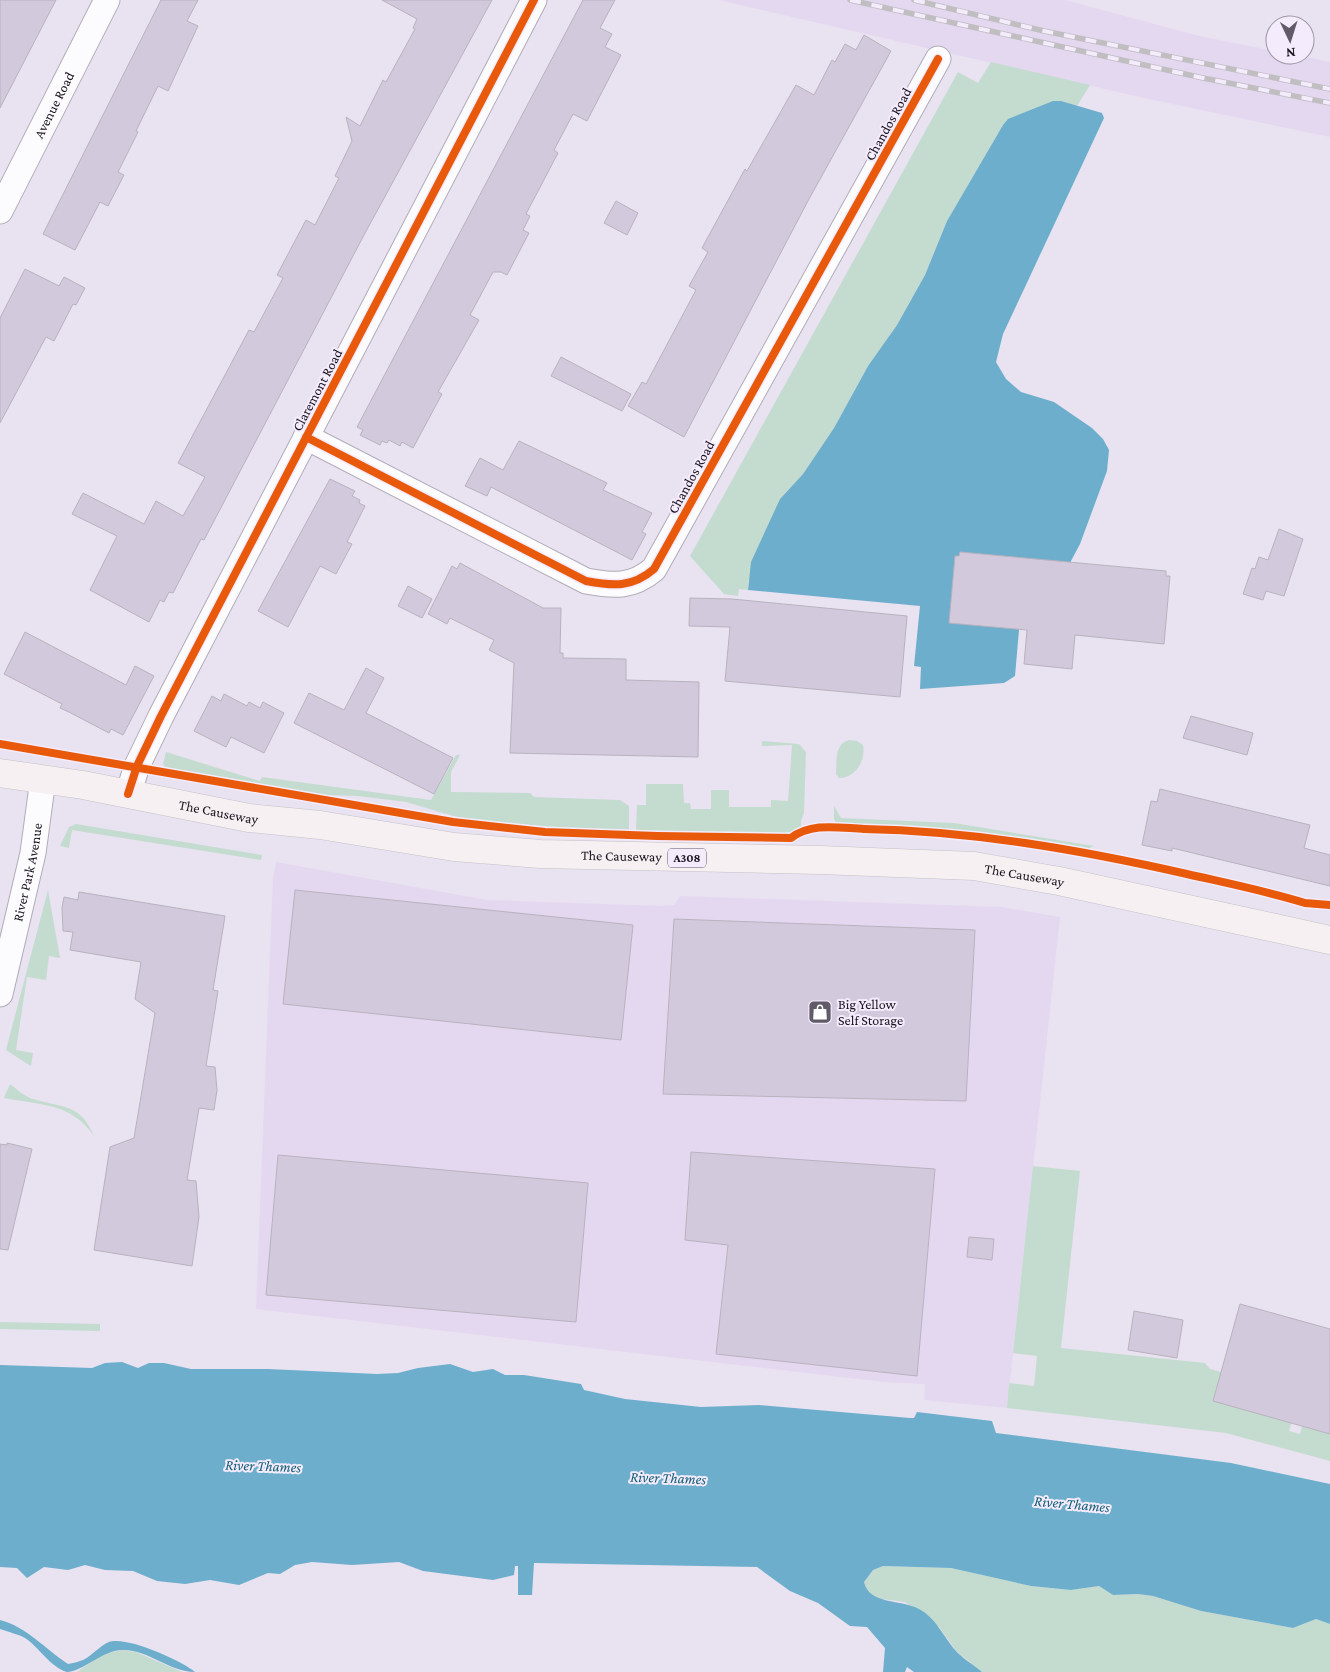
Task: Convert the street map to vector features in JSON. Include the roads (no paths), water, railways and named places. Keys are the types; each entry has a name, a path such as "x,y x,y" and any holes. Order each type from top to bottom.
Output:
{"main road":[{"name":"The Causeway","path":"0,772 128,794 249,818 320,825 454,847 540,854 820,860 974,866 1059,881 1330,940"}],"street":[{"name":"Avenue Road","path":"0,211 107,0"},
{"name":"Claremont Road","path":"128,794 137,766 161,716 534,0"},
{"name":"Chandos Road","path":"306,436 586,581 613,586 630,584 643,578 654,569 938,59"},
{"name":"River Park Avenue","path":"0,994 33,853 43,779"}],"water":[{"path":"1053,101 1061,101 1102,113 1104,118 1003,334 996,362 1006,379 1021,392 1054,402 1092,428 1103,439 1109,450 1107,471 1065,579 1019,630 1015,676 1004,683 920,689 921,667 914,666 920,606 748,590 751,562 780,499 803,474 834,428 868,366 897,325 925,275 947,221 1003,125 1008,119"},
{"name":"River Thames","path":"122,1362 138,1368 149,1363 164,1363 191,1369 268,1369 377,1374 398,1373 418,1368 450,1364 473,1372 493,1369 505,1375 524,1375 581,1384 584,1390 625,1399 701,1407 759,1405 910,1418 914,1418 917,1412 992,1421 996,1433 1231,1463 1330,1484 1330,1624 1316,1619 1293,1628 1201,1611 1153,1596 1138,1594 1113,1595 1099,1586 1071,1590 1031,1586 951,1568 883,1566 873,1570 864,1582 872,1595 912,1606 925,1613 935,1622 958,1653 982,1672 914,1672 907,1667 905,1672 883,1672 885,1648 867,1627 850,1626 818,1603 790,1591 757,1567 534,1563 532,1595 518,1595 518,1566 515,1566 514,1575 493,1580 423,1571 399,1562 352,1565 312,1562 295,1565 280,1574 268,1573 239,1585 210,1580 185,1584 157,1581 133,1571 105,1570 85,1565 68,1570 44,1567 27,1578 17,1568 0,1567 0,1365 92,1368 105,1363"},
{"path":"0,1620 10,1623 27,1633 68,1664 83,1660 105,1644 117,1641 128,1642 153,1650 178,1661 195,1672 176,1668 141,1653 122,1650 108,1653 79,1669 67,1672 55,1666 25,1638 0,1629"}],"railway":[{"path":"850,0 1203,78 1330,103"},
{"path":"914,0 1044,31 1330,89"}],"place":[{"name":"Big Yellow Self Storage","path":"820,1012"}]}
